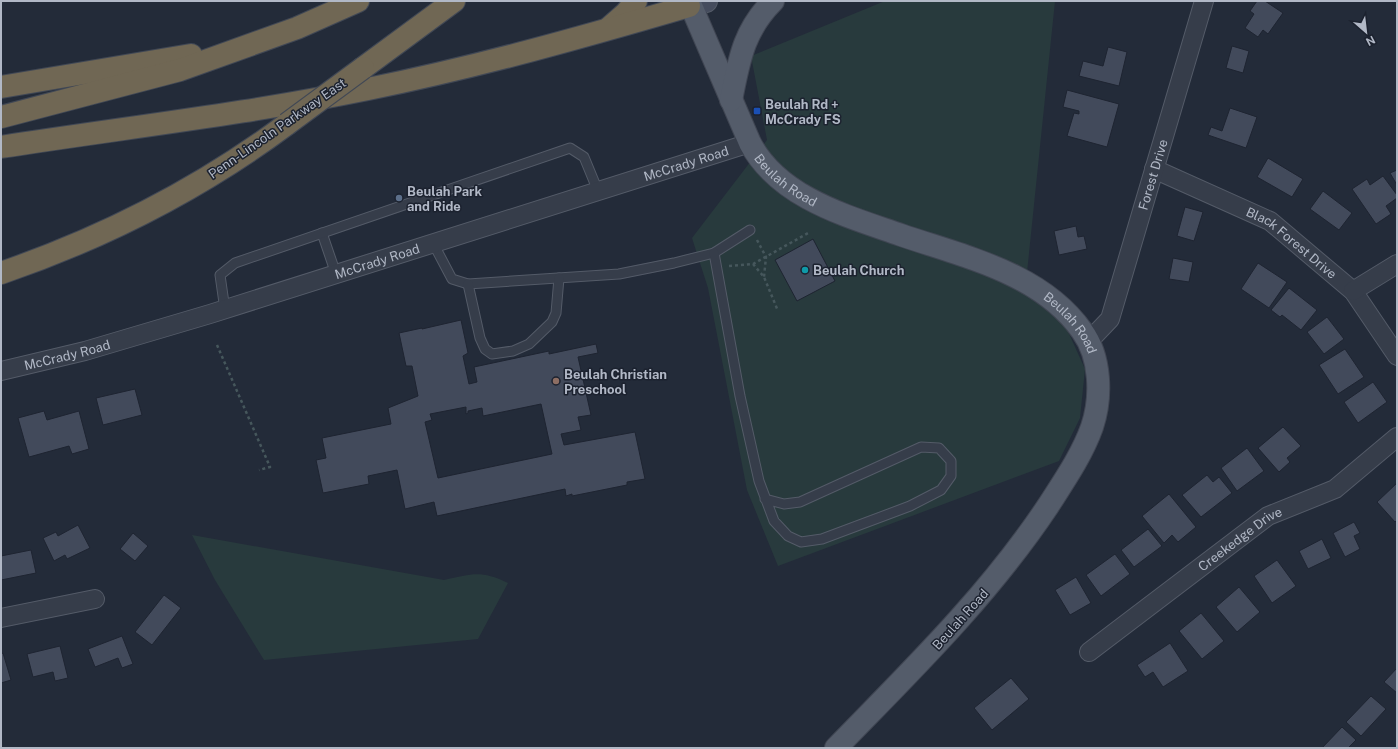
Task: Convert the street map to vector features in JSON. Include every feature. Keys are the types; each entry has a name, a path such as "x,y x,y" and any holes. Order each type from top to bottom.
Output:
{"highway":[{"path":"1,117 135,84 195,66 257,44 358,1"},
{"name":"Penn-Lincoln Parkway East","path":"1,273 96,236 158,206 229,164 287,124 454,1"},
{"path":"606,31 626,13 636,1"},
{"path":"1,161 177,123 381,86 516,55 606,31 692,2"},
{"path":"1,87 257,44"},
{"path":"1,147 177,123"}],"main road":[{"path":"731,100 740,59 747,36 758,17 773,1"},
{"name":"Beulah Road","path":"692,2 731,100 750,143 759,158 773,174 797,191 817,202 851,217 993,267 1032,285 1058,303 1075,321 1089,341 1095,362 1099,383 1097,405 1092,427 1068,477 1028,535 984,593 932,650 836,748"}],"street":[{"name":"Forest Drive","path":"1089,341 1110,319 1204,1"},
{"name":"McCrady Road","path":"1,371 85,351 225,310 750,143"},
{"name":"Black Forest Drive","path":"1154,169 1270,222 1353,291 1397,356"},
{"path":"1353,291 1397,264"},
{"name":"Creekedge Drive","path":"1089,652 1268,516 1335,489 1397,437"},
{"path":"1,618 94,599"}],"lane":[{"path":"225,310 220,275 235,263 570,148 584,157 598,191"},
{"path":"433,243 452,279 468,284 619,274 674,264 714,253 750,230"},
{"path":"322,233 336,274"},
{"path":"714,253 740,396 765,500 774,521 788,536 801,542 822,539 910,506 941,490 951,476 951,461 939,448 922,447 800,502 784,504 765,500"},
{"path":"468,284 480,338 485,349 492,354 513,351 528,344 552,322 556,313 559,278"}],"path":[{"path":"750,230 766,257 764,277"},
{"path":"716,267 753,264 810,232"},
{"path":"753,264 764,277 778,310"},
{"path":"217,345 270,467 259,470"}],"shaded area":[{"path":"885,1 1055,1 1025,292 1066,327 1085,369 1080,418 1059,461 778,566 747,490 708,288 692,238 767,140 751,56"},
{"path":"192,535 444,580 476,574 490,576 508,583 478,639 264,660 215,580"}],"building":[{"path":"1257,1 1265,1 1283,13 1268,34 1263,30 1258,37 1245,28 1254,14 1250,11"},
{"path":"1232,46 1249,51 1243,73 1226,68"},
{"path":"1108,47 1127,52 1119,86 1079,76 1083,61 1103,66"},
{"path":"1067,90 1119,104 1107,147 1067,136 1074,113 1079,114 1079,111 1063,107"},
{"path":"1230,108 1257,117 1246,148 1208,135 1211,127 1222,131"},
{"path":"1268,158 1303,179 1292,197 1257,177"},
{"path":"1397,170 1397,185 1390,173"},
{"path":"1383,176 1397,195 1397,198 1386,206 1391,214 1376,224 1352,189 1367,179 1370,185"},
{"path":"1323,191 1352,213 1339,230 1310,209"},
{"path":"1185,207 1203,212 1194,241 1177,236"},
{"path":"1076,226 1078,237 1084,236 1087,249 1059,255 1054,231"},
{"name":"Beulah Church","path":"813,239 835,281 797,301 775,260"},
{"path":"1173,258 1193,262 1189,282 1169,279"},
{"path":"1258,263 1287,282 1269,308 1241,289"},
{"path":"1289,288 1317,310 1301,330 1282,315 1280,317 1271,310"},
{"path":"1327,317 1344,339 1324,354 1307,332"},
{"path":"461,320 468,353 463,356 469,384 477,382 474,367 549,351 549,354 596,344 598,353 578,357 591,415 578,417 581,430 561,434 564,445 635,432 645,479 627,482 627,485 572,496 572,494 566,496 565,489 437,516 434,502 405,509 397,470 368,476 369,484 323,493 316,460 326,458 322,438 391,424 388,408 418,396 412,366 406,366 399,333","holes":["541,404 552,454 438,478 425,422 432,420 430,414 466,407 466,414 468,411 482,408 483,416"]},
{"path":"1345,349 1364,377 1338,394 1319,365"},
{"path":"1373,382 1387,402 1358,423 1344,402"},
{"path":"135,389 142,415 103,425 96,398"},
{"path":"44,411 47,420 79,411 89,449 72,454 69,446 29,457 18,418"},
{"path":"1283,427 1301,446 1287,458 1290,462 1279,472 1258,448"},
{"path":"1247,448 1264,471 1237,491 1221,468"},
{"path":"1207,475 1213,482 1219,477 1232,493 1201,517 1182,495"},
{"path":"1397,483 1397,520 1395,522 1377,502"},
{"path":"1169,494 1196,527 1178,542 1172,535 1164,543 1142,516"},
{"path":"1354,522 1360,533 1354,536 1360,549 1345,557 1333,533"},
{"path":"78,525 90,548 67,559 65,555 54,561 43,538 56,532 58,536"},
{"path":"1148,529 1162,546 1134,567 1121,550"},
{"path":"133,533 148,546 135,561 120,549"},
{"path":"1322,539 1331,558 1308,569 1299,551"},
{"path":"31,550 36,573 1,580 1,556"},
{"path":"1115,554 1130,574 1101,596 1086,575"},
{"path":"1277,560 1296,586 1272,603 1254,576"},
{"path":"1076,577 1091,603 1070,615 1055,590"},
{"path":"1239,587 1260,612 1237,632 1216,607"},
{"path":"164,595 181,608 152,645 135,632"},
{"path":"1201,613 1224,641 1202,659 1179,631"},
{"path":"122,636 133,664 122,668 118,658 95,667 88,649"},
{"path":"1170,643 1188,671 1163,687 1153,672 1145,677 1137,665"},
{"path":"60,646 68,678 55,681 53,672 33,677 27,654"},
{"path":"3,653 11,680 1,683 1,654"},
{"path":"1397,668 1397,693 1384,682"},
{"path":"1011,678 1029,699 992,730 974,708"},
{"path":"1371,696 1386,709 1361,736 1346,722"},
{"path":"1342,727 1356,740 1348,748 1322,748"}],"place":[{"name":"Beulah Rd + McCrady FS","path":"757,111"},
{"name":"Beulah Park and Ride","path":"399,198"},
{"name":"Beulah Church","path":"805,270"},
{"name":"Beulah Christian Preschool","path":"556,381"}]}
